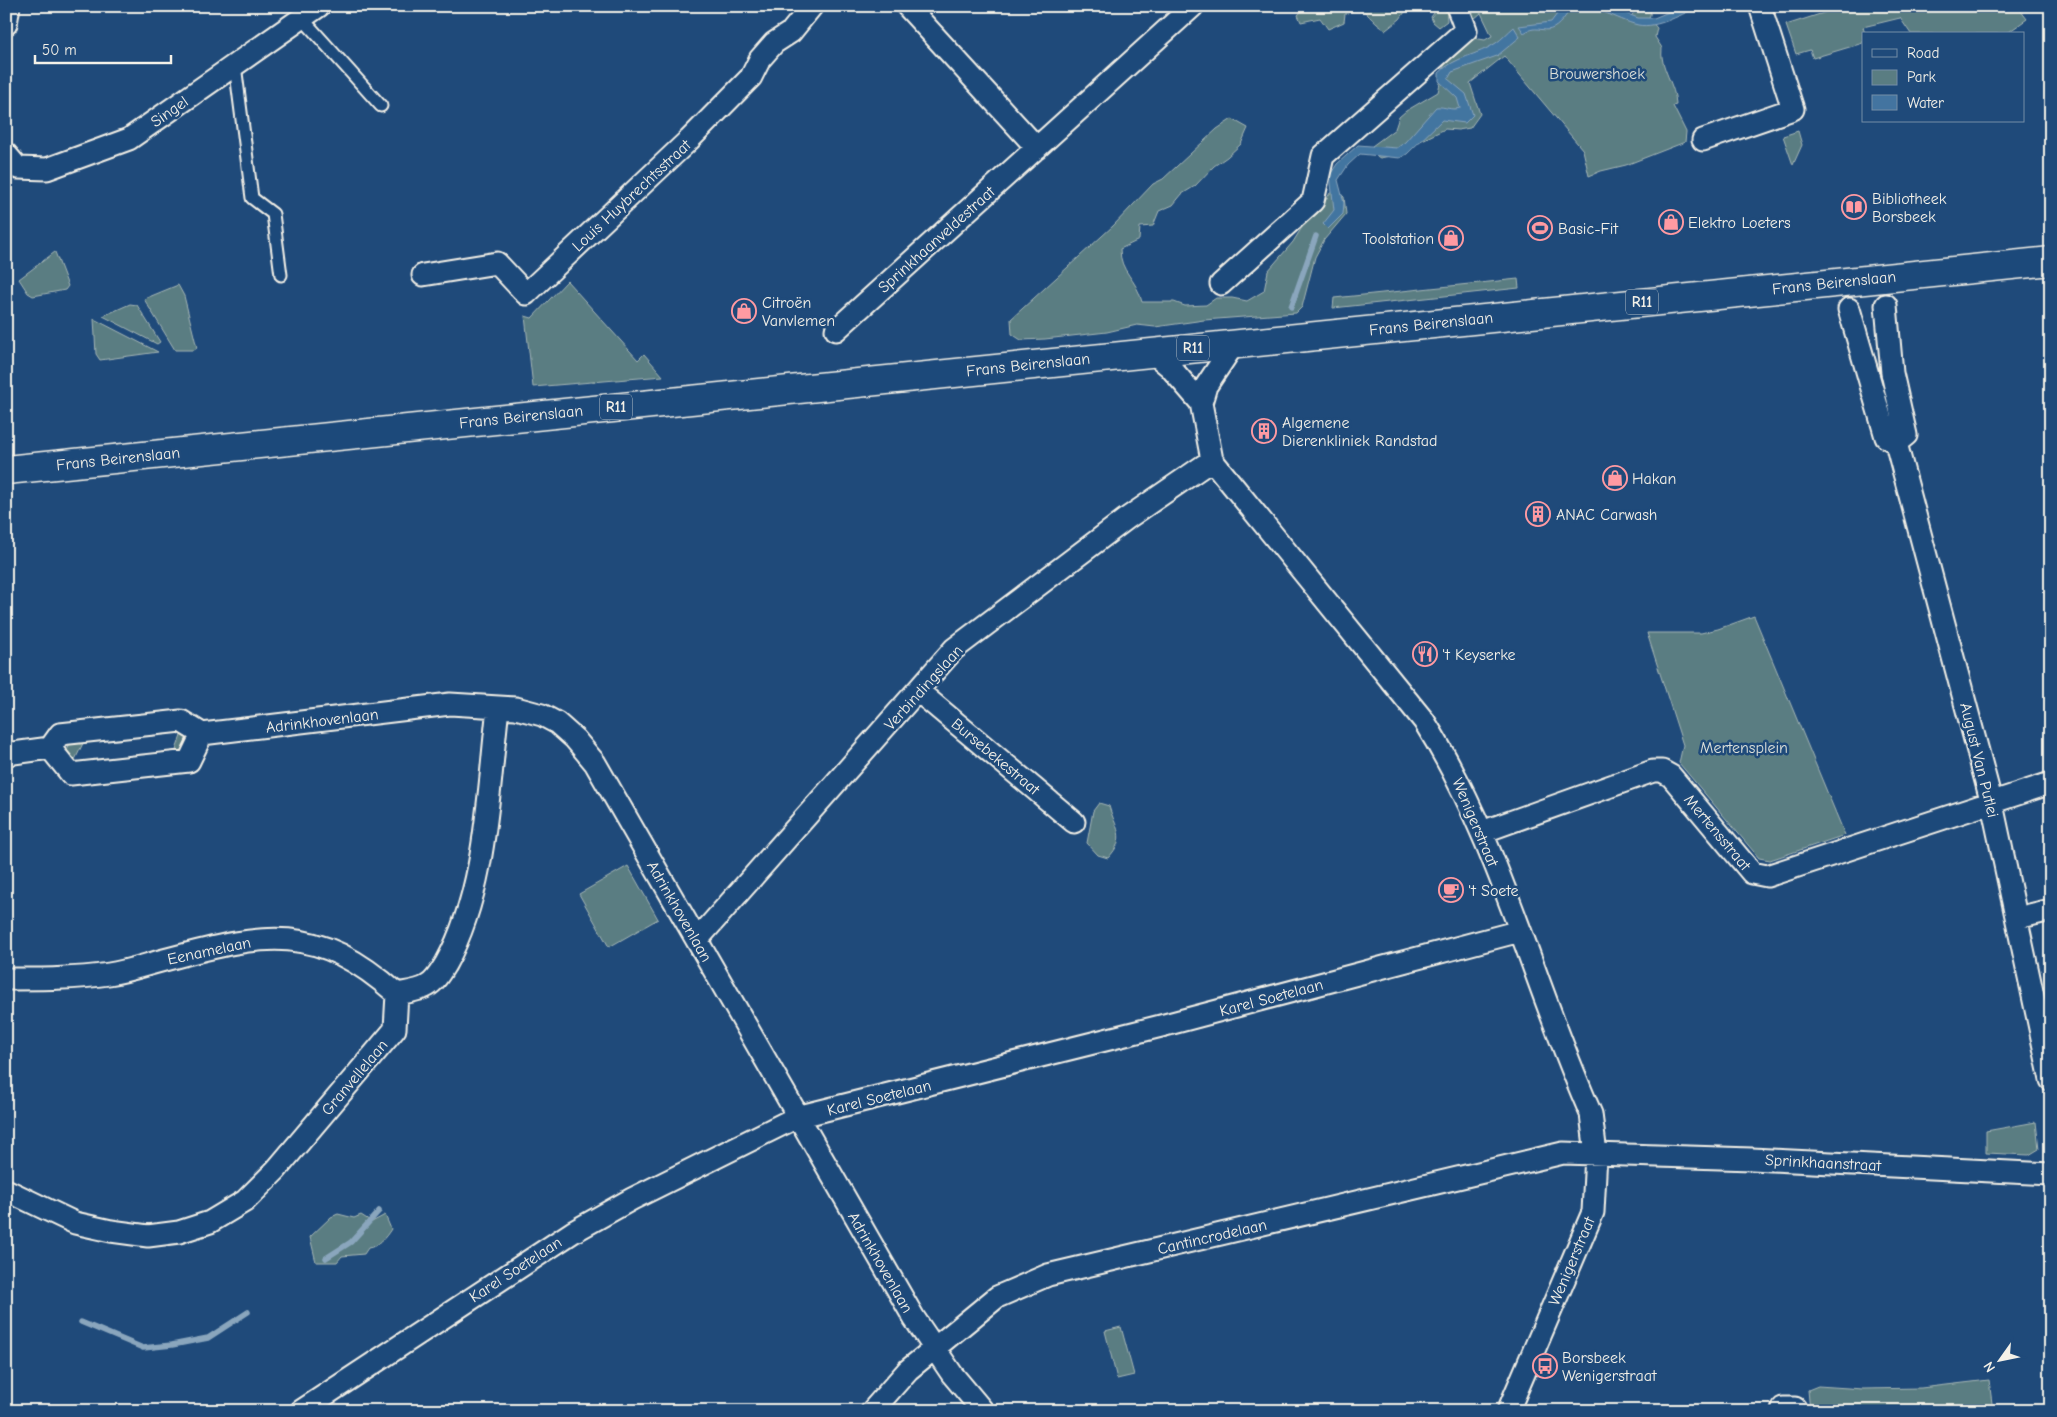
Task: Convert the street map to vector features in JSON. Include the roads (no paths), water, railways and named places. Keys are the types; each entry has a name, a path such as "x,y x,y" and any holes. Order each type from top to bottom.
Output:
{"main road":[{"name":"Frans Beirenslaan","path":"6,470 2051,261"}],"street":[{"path":"6,24 9,6"},
{"name":"Louis Huybrechtsstraat","path":"423,275 498,263 526,294 689,140 751,77 760,59 774,43 790,32 812,6"},
{"path":"906,6 1037,148"},
{"name":"Sprinkhaanveldestraat","path":"836,330 1193,6"},
{"path":"1222,284 1313,201 1323,156 1466,30 1458,6"},
{"path":"1703,140 1793,108 1760,6"},
{"name":"Singel","path":"6,154 18,168 47,169 85,157 129,139 310,12"},
{"path":"1886,305 1892,373 1906,435 1896,443"},
{"name":"August Van Putlei","path":"1849,309 1886,437 1896,443 1992,804 2051,1080"},
{"path":"1201,403 1206,386 1234,344"},
{"name":"Wenigerstraat","path":"1152,352 1170,367 1201,403 1212,460 1424,721 1445,754 1482,832 1591,1114 1596,1154 1592,1212 1508,1411"},
{"name":"Verbindingslaan","path":"697,940 954,649 1126,519 1212,460"},
{"name":"Bursebekestraat","path":"918,691 1074,822"},
{"name":"Adrinkhovenlaan","path":"202,734 450,704 516,708 542,715 557,723 575,739 595,763 797,1117 932,1348 983,1411"},
{"path":"397,994 426,987 432,982 442,969 462,930 477,872 498,708"},
{"path":"6,754 50,748 60,734 181,721 202,734 189,761 71,774 50,748"},
{"name":"Mertensstraat","path":"1482,832 1653,771 1662,771 1671,776 1752,873 1767,876 1992,804"},
{"path":"1992,804 2051,783"},
{"path":"2017,918 2051,910"},
{"name":"Karel Soetelaan","path":"301,1411 573,1232 632,1199 797,1117 1153,1028 1520,931"},
{"name":"Eenamelaan","path":"6,979 45,979 109,974 244,940 284,938 327,948 360,965 397,994"},
{"name":"Granvellelaan","path":"6,1190 76,1223 111,1231 148,1236 179,1232 210,1222 245,1201 276,1170 390,1035 395,1028 397,994"},
{"name":"Cantincrodelaan","path":"872,1411 908,1370 932,1348 997,1297 1048,1275 1563,1153 1596,1154"},
{"name":"Sprinkhaanstraat","path":"1596,1154 1752,1159 2051,1174"},
{"path":"1782,1411 1783,1408 1795,1408 1795,1411"}],"lane":[{"path":"310,12 381,106"},
{"path":"235,64 252,198 273,214 281,275"}],"water":[{"path":"1563,6 1607,6 1638,18 1654,18 1683,6 1701,6 1662,23 1646,26 1630,23 1597,10 1580,7 1571,8 1563,19 1551,29 1536,29 1524,33 1519,26 1551,22"},
{"path":"1514,27 1520,37 1497,56 1452,72 1448,79 1466,94 1473,115 1465,123 1442,120 1407,154 1400,158 1360,154 1348,165 1338,180 1344,203 1343,214 1328,229 1323,224 1334,210 1330,175 1337,164 1358,145 1397,148 1405,142 1436,107 1460,108 1457,98 1439,81 1439,73 1459,59 1496,43"}],"waterway":[{"path":"1291,307 1316,236"},
{"path":"326,1258 351,1242 379,1211"},
{"path":"81,1322 143,1348 208,1338 248,1312"}],"place":[{"name":"Bibliotheek Borsbeek","path":"1854,207"},
{"name":"Elektro Loeters","path":"1671,222"},
{"name":"Basic-Fit","path":"1540,228"},
{"name":"Toolstation","path":"1451,238"},
{"name":"Citroën Vanvlemen","path":"744,311"},
{"name":"Algemene Dierenkliniek Randstad","path":"1264,431"},
{"name":"Hakan","path":"1615,478"},
{"name":"ANAC Carwash","path":"1538,514"},
{"name":"'t Keyserke","path":"1425,654"},
{"name":"'t Soete","path":"1451,890"},
{"name":"Borsbeek Wenigerstraat","path":"1545,1366"}],"park label":[{"name":"Brouwershoek","path":"1597,73"},
{"name":"Mertensplein","path":"1744,747"}]}
